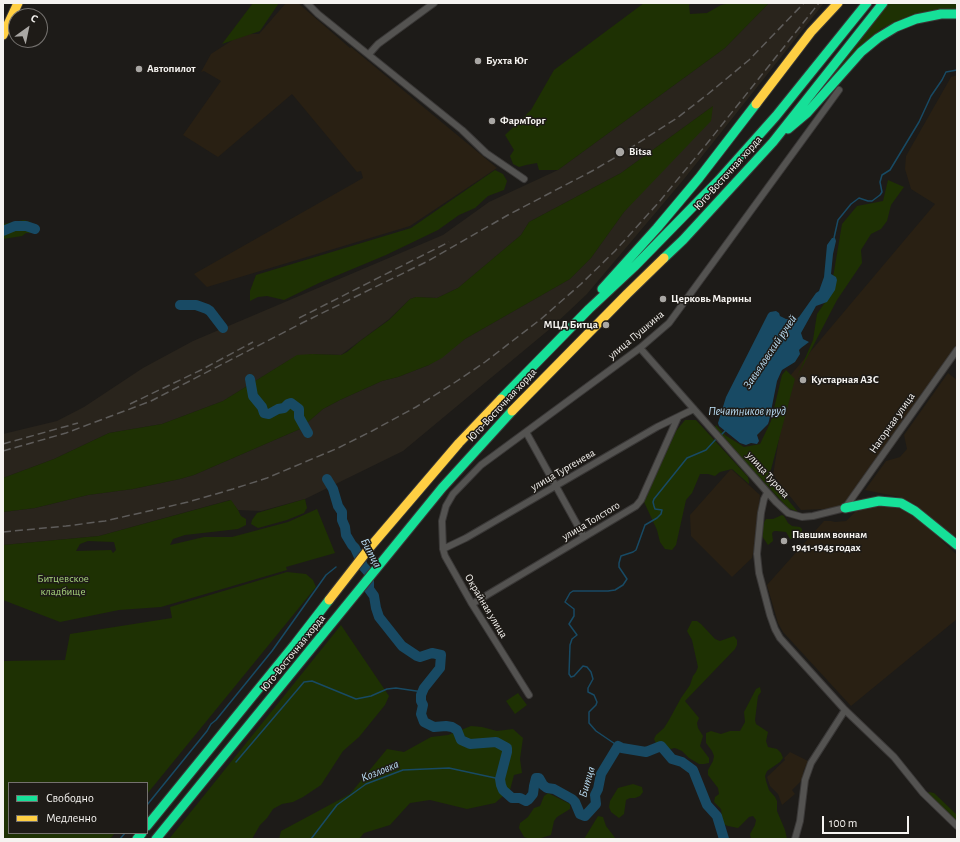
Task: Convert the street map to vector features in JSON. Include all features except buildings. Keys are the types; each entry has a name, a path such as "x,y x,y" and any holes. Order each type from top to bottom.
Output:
{"main road":[{"path":"3,35 18,3"},
{"path":"588,309 603,287 657,228 738,127 811,32 838,3"},
{"name":"Юго-Восточная хорда","path":"148,825 281,661 399,512 458,443 588,309 634,267 719,180 786,104 867,3"},
{"name":"Юго-Восточная хорда","path":"156,839 442,488 497,426 626,294 683,240 773,142 883,3"},
{"path":"773,142 807,113 861,52 878,38 896,27 916,19 940,14 957,14"},
{"name":"улица Турова","path":"845,508 879,501 901,503 916,511 957,545"}],"street":[{"path":"307,3 318,14 462,130 486,153 524,179"},
{"path":"369,54 378,44 434,3"},
{"name":"улица Пушкина","path":"442,521 446,506 453,494 480,465 640,348 669,323 839,90"},
{"name":"улица Турова","path":"640,348 767,493 788,514 797,516 814,516 845,508"},
{"name":"Нагорная улица","path":"845,508 957,350"},
{"name":"улица Тургенева","path":"443,549 466,538 657,427 694,409"},
{"name":"улица Толстого","path":"472,604 636,506 641,500 678,417"},
{"path":"526,432 584,538"},
{"path":"767,493 761,513 757,554 759,573 770,615 780,638 845,710 894,757 923,793 957,826"},
{"name":"Окрайная улица","path":"442,521 443,549 445,556 472,604 529,695"},
{"path":"795,839 800,821 805,780 811,763 845,710"}],"shaded area":[{"path":"286,3 298,3 350,48 351,47 497,168 410,226 207,287 194,274 363,178 361,171 357,172 292,94 218,157 183,135 221,81 204,71 201,72 211,54 242,34 259,34"},
{"path":"769,3 824,3 684,179 587,294 551,328 403,451 305,499 261,511 238,510 230,500 99,536 3,545 3,512 35,508 88,495 133,489 194,475 300,429 323,409 340,400 382,381 398,377 429,365 465,339 570,279 591,258 624,212 713,106 621,173 529,222 521,235 458,288 437,298 416,297 410,299 388,320 341,355 312,354 291,359 223,401 162,424 109,433 54,459 3,478 3,434 57,421 84,407 143,368 193,341 443,235 489,202 558,170 725,48"},
{"path":"957,75 957,355 902,422 845,508 801,510 773,475 789,377 935,204 911,189 905,169 906,156 951,77"},
{"path":"948,373 957,380 957,540 916,505 899,497 865,490 886,461 900,457 907,449 904,435"},
{"path":"731,469 760,495 755,544 752,558 732,577 691,536 690,515"},
{"path":"873,505 889,506 905,510 931,530 957,555 957,619 851,706 783,632 778,623 767,585 824,521 846,521 857,510"},
{"path":"790,752 808,761 801,781 792,790 795,794 782,805 778,794 770,786 767,777 785,760 784,758"}],"green space":[{"path":"253,3 279,3 260,31 222,44"},
{"path":"644,3 691,3 689,5 690,14 707,13 721,5 731,3 769,3 725,48 558,170 539,170 537,163 519,167 513,164 510,156 514,150 505,135 531,110 554,70"},
{"path":"889,3 957,3 957,9 942,9 915,14 881,29 860,47 815,99 811,99"},
{"path":"713,106 711,121 624,212 591,258 570,279 465,339 442,358 429,365 398,377 382,381 340,400 323,409 300,429 194,475 133,489 88,495 35,508 3,512 3,478 54,459 109,433 162,424 223,401 297,355 341,355 347,352 389,320 410,299 416,297 437,298 458,288 521,235 529,222 621,173"},
{"path":"495,170 503,174 507,181 504,190 488,196 475,208 459,215 438,230 386,255 319,283 284,300 267,296 258,297 250,301 250,291 256,275 411,228"},
{"path":"888,180 904,187 891,205 887,221 881,229 871,234 861,250 862,263 837,300 797,377 813,340 817,314 830,295 842,224 857,206 883,201"},
{"path":"24,220 30,222 35,233 26,233 22,236 3,239 3,224"},
{"path":"786,370 795,379 769,477 798,512 788,508 714,429 716,425 725,435 744,447 760,444 771,421 782,375"},
{"path":"685,420 696,420 748,477 749,484 732,469 720,472 715,476 700,474 692,493 686,500 676,545 672,550 665,549 660,542 657,530 644,502 676,431"},
{"path":"305,499 307,508 304,513 287,520 258,528 251,524 257,513"},
{"name":"Битцевское кладбище","path":"231,500 241,516 246,519 246,525 238,529 185,535 173,539 170,545 204,537 232,537 288,522 317,509 335,553 286,567 287,570 161,607 119,610 60,622 3,600 3,545 99,536","holes":["88,541 114,542 116,550 113,553 111,550 76,551 80,544"]},
{"path":"782,515 788,523 792,526 800,527 802,531 793,539 790,539 786,532 774,531 772,533 773,541 768,545 762,536 763,524 766,519 773,519"},
{"path":"287,572 306,574 313,580 316,587 148,793 148,782 8,782 8,834 114,834 110,839 3,839 3,661 65,660 70,634 172,618 170,607"},
{"path":"692,621 697,621 701,624 715,639 720,641 734,636 737,640 735,649 685,701 699,718 697,723 698,728 703,736 700,746 709,758 709,763 704,764 699,764 689,758 682,751 675,748 670,749 661,744 656,744 654,739 669,720 690,685 698,667 692,640 687,631"},
{"path":"341,625 389,696 385,705 359,737 343,751 321,785 293,802 282,804 273,809 260,825 252,839 169,839"},
{"path":"760,687 761,692 758,696 755,720 756,724 768,732 766,741 768,747 777,749 783,758 780,762 767,771 765,776 769,790 777,801 777,811 787,839 751,839 750,834 756,820 753,816 749,817 738,828 723,824 721,809 714,802 715,797 719,794 718,788 708,775 708,770 714,756 706,743 706,733 711,731 721,734 730,731 740,731 745,722 744,712 756,689"},
{"path":"518,693 527,705 515,714 506,701"},
{"path":"471,726 497,731 513,729 523,738 520,759 522,773 514,775 510,790 495,803 467,809 430,800 410,803 390,825 364,833 359,839 279,839 281,831 350,794 387,749 404,752 431,737 448,735"},
{"path":"633,784 642,787 643,792 640,796 626,800 624,814 619,818 611,812 609,807 610,801 618,788"},
{"path":"548,793 570,804 570,809 557,817 554,821 551,835 530,839 524,837 519,828 520,823 528,817 534,808 540,806 544,796"},
{"path":"927,793 934,793 957,815 957,824"},
{"path":"598,816 603,817 606,826 616,839 584,839"}],"water":[{"name":"Печатников пруд","path":"832,238 835,238 836,241 831,274 836,277 837,280 835,290 827,302 816,306 801,333 803,339 809,342 799,350 800,354 795,362 782,370 777,381 768,424 757,435 759,441 757,444 751,443 746,445 740,443 719,426 718,423 726,397 768,314 776,311 780,316 786,319 796,319 819,291 824,277 827,245"}],"waterway":[{"name":"Завьяловский ручей","path":"834,238 838,220 851,204 859,198 872,201 880,195 882,192 880,182 882,175 890,170 919,122 931,96 946,72 957,70"},
{"name":"Битца","path":"3,231 15,226 26,226 35,229"},
{"name":"Битца","path":"180,305 196,305 207,309 223,328"},
{"name":"Битца","path":"250,379 253,396 262,407 264,413 269,414 278,409 284,408 291,403 299,409 299,417 308,433"},
{"name":"Завьяловский ручей","path":"720,436 726,430"},
{"name":"Завьяловский ручей","path":"618,746 596,731 589,723 589,712 597,702 594,695 588,692 588,688 593,679 591,672 587,667 583,666 574,676 571,677 569,674 570,645 572,639 577,635 569,624 574,616 574,609 565,602 570,593 573,591 608,591 615,590 623,585 627,579 619,567 621,556 636,550 645,525 661,514 662,510 655,509 653,502 654,499 687,458 706,450 717,438"},
{"name":"Битца","path":"327,479 333,489 338,506 342,512 342,520 346,535 355,548 363,566 369,573 369,589 374,596 379,617 402,646 417,656 420,657 432,653 441,655 440,668 424,688 421,695 423,705 421,714 424,722 434,727 452,727 457,730 461,740 470,744 496,742 507,748 500,779 503,790 512,798 520,798 526,801 529,799 533,794 536,778 539,778 543,785 547,788 554,789 572,799 575,802 580,814 585,816 596,804 595,795 598,789 601,774 618,746 646,752 661,746 672,759 682,762 693,770 707,805 717,816 724,839"},
{"path":"148,804 211,724 216,720 272,651 326,575 336,567"},
{"path":"236,762 304,682 312,681 356,699 371,696 387,689 396,688 423,692"},
{"name":"Козловка","path":"311,839 337,805 366,784 403,770 449,768 500,779"},
{"path":"120,839 124,834"}],"railway":[{"path":"3,451 66,433 151,401 302,323 428,261 508,215 594,170 677,118 708,94 749,60 804,3"},
{"path":"3,532 105,521 188,502 267,478 338,448 372,431 416,407 451,385 485,362 541,319 581,284 615,251 659,202 819,3"},
{"path":"299,318 449,242"},
{"path":"130,404 201,370 253,342"},
{"path":"3,444 78,423"}],"traffic: fast":[{"path":"501,399 719,180 776,116 867,3"},
{"path":"664,258 683,240 773,142 883,3"},
{"path":"788,129 807,113 861,52 878,38 896,27 916,19 941,14 957,14"},
{"path":"602,289 657,228 699,178 756,104"},
{"path":"156,839 442,488 512,411"},
{"path":"845,508 879,501 901,503 915,511 957,545"},
{"path":"148,825 329,600"},
{"path":"137,839 141,834"}],"traffic: slow":[{"path":"3,35 18,3"},
{"path":"756,104 811,32 838,3"},
{"path":"512,411 664,258"},
{"path":"329,600 371,546 459,443 501,399"}],"place":[{"name":"Бухта Юг","path":"478,61"},
{"name":"Автопилот","path":"139,69"},
{"name":"ФармТорг","path":"492,121"},
{"name":"Bitsa","path":"620,152"},
{"name":"Церковь Марины","path":"663,299"},
{"name":"МЦД Битца","path":"606,325"},
{"name":"Кустарная АЗС","path":"803,380"},
{"name":"Павшим воинам 1941-1945 годах","path":"784,541"}]}
